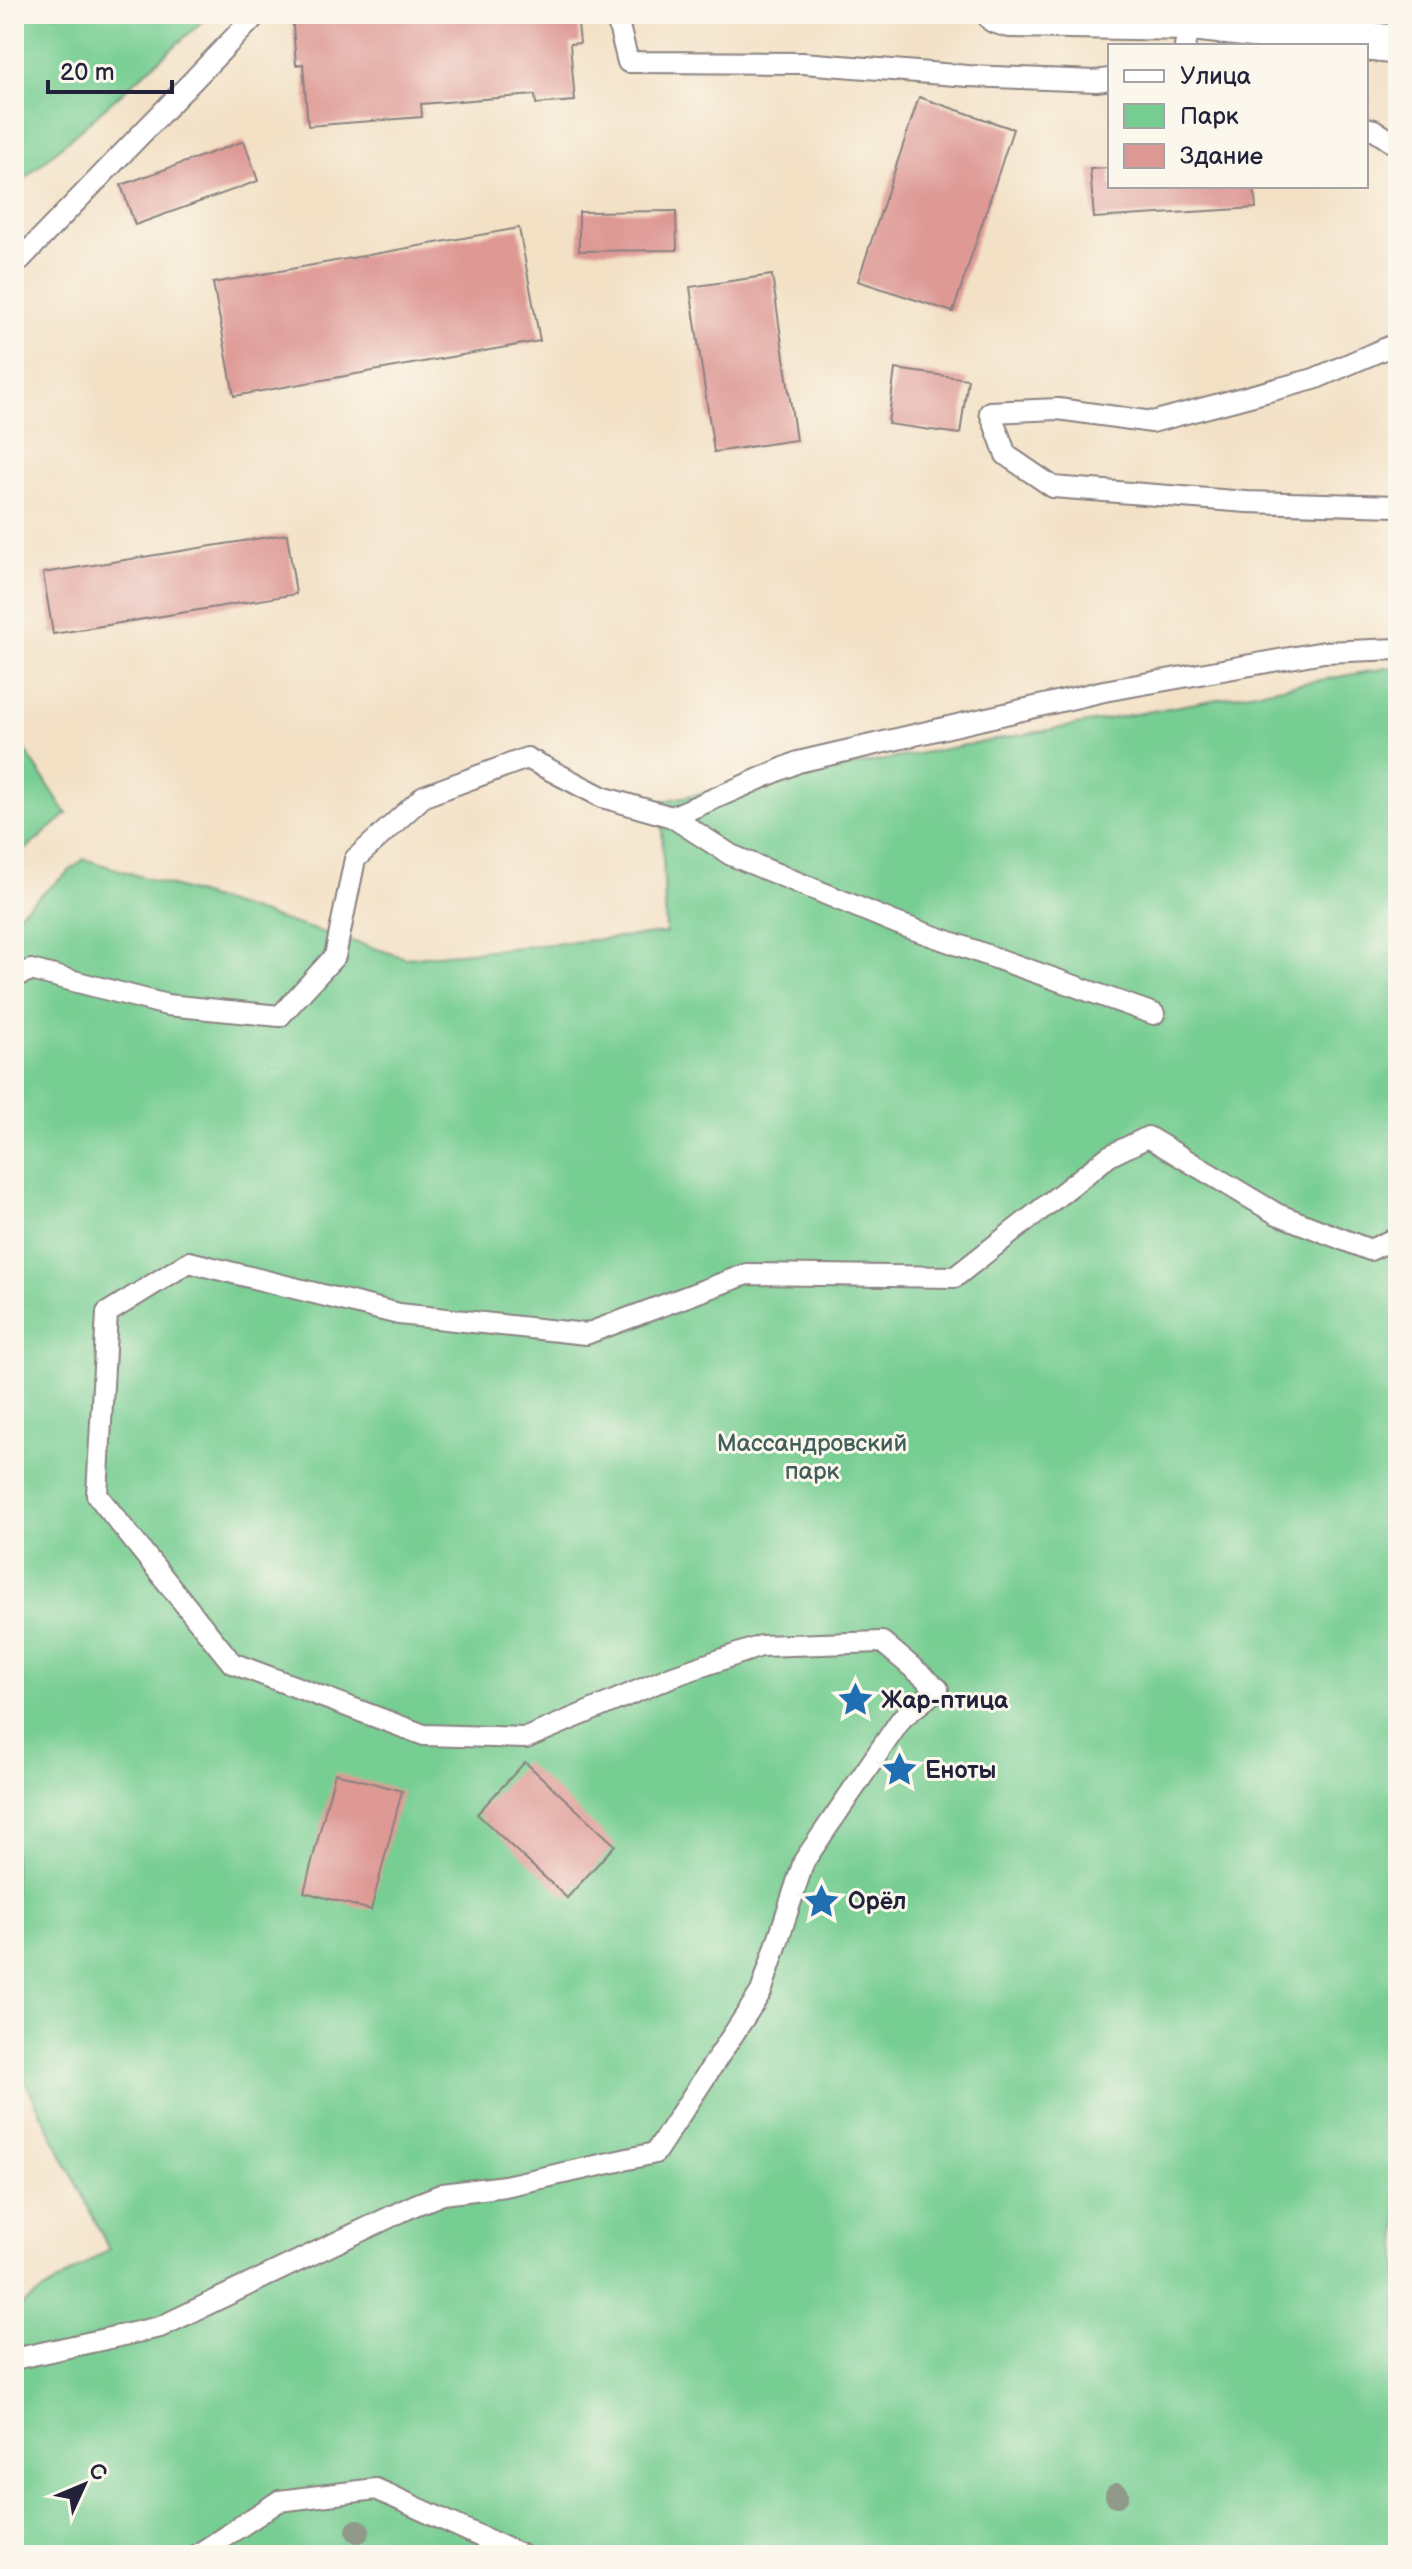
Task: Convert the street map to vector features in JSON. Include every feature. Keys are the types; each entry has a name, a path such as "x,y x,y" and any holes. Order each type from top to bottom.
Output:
{"street":[{"path":"997,14 1010,18 1188,34 1398,45"}],"lane":[{"path":"14,266 257,14"},
{"path":"616,14 628,62 803,63 968,76 1108,79"},
{"path":"1368,128 1398,146"},
{"path":"1398,343 1314,379 1152,422 1058,409 990,412 1006,455 1053,487 1247,502 1398,506"},
{"path":"672,817 798,762 1089,695 1324,652 1398,649"},
{"path":"14,977 31,970 167,1005 280,1016 335,956 355,859 424,796 527,758 602,797 672,817 731,855 882,917 1154,1014"},
{"path":"14,2359 160,2327 443,2194 505,2186 655,2153 761,1992 804,1861 902,1718 938,1689 882,1642 761,1646 673,1676 526,1738 424,1735 232,1663 97,1495 107,1313 189,1262 399,1314 586,1334 747,1274 955,1277 1109,1156 1148,1137 1277,1214 1370,1250 1398,1237"},
{"path":"197,2555 279,2501 376,2489 521,2555"}],"green space":[{"path":"14,14 211,14 14,188"},
{"name":"Массандровский парк","path":"1398,666 1398,2555 14,2555 14,2310 109,2249 14,2059 14,917 84,859 406,958 666,933 661,801"},
{"path":"14,733 67,814 14,859"}],"building":[{"path":"14,14 28,14 14,28"},
{"path":"292,14 577,14 580,43 570,44 575,101 536,104 535,95 421,104 422,117 308,126 303,64 296,65"},
{"path":"919,97 1013,129 953,312 858,281"},
{"path":"244,141 258,181 135,225 121,185"},
{"path":"1108,168 1108,188 1254,188 1256,208 1094,218 1090,169"},
{"path":"676,211 677,250 579,251 579,212"},
{"path":"519,228 540,341 234,396 213,283"},
{"path":"772,275 796,440 714,452 690,287"},
{"path":"895,369 968,379 960,434 888,424"},
{"path":"287,534 296,594 53,634 43,573"},
{"path":"525,1762 615,1845 567,1898 477,1814"},
{"path":"335,1773 402,1791 371,1910 304,1892"}],"place":[{"name":"Жар-птица","path":"855,1700"},
{"name":"Еноты","path":"899,1770"},
{"name":"Орёл","path":"822,1901"}]}
